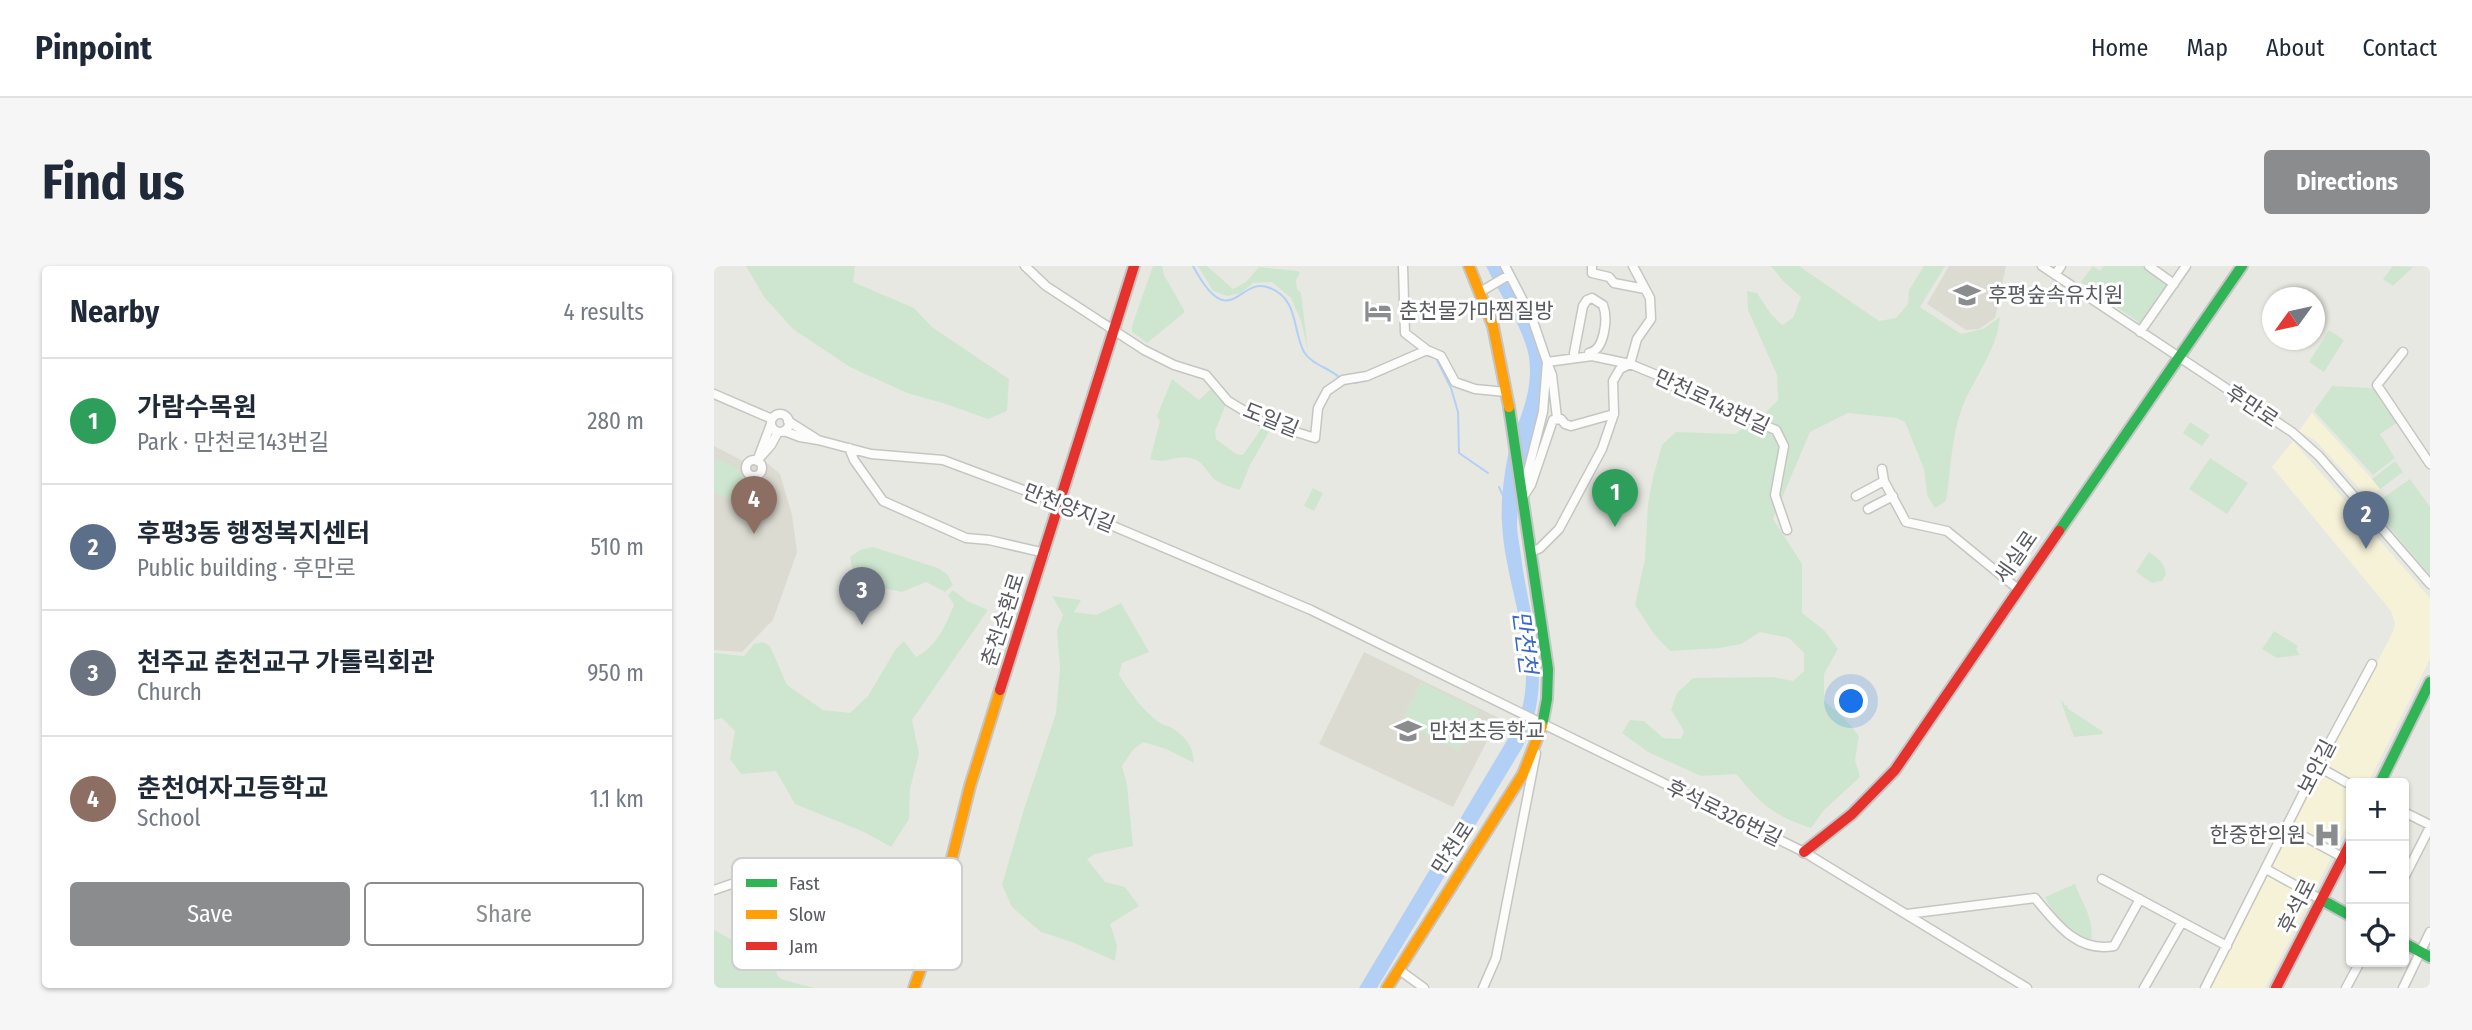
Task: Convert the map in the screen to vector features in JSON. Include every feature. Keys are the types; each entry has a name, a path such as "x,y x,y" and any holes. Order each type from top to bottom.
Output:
{"street":[{"name":"도일길","path":"1025,266 1061,296 1113,332 1164,360 1206,375 1228,401 1261,421 1315,438 1318,408 1328,391 1349,378 1367,376 1427,349"},
{"name":"춘천순환로","path":"952,858 970,786 1134,266"},
{"path":"1403,266 1405,333 1441,356 1455,382 1475,389 1506,392 1485,289 1469,266"},
{"path":"1592,266 1592,273 1609,277 1614,284 1645,289"},
{"name":"만천로143번길","path":"1630,365 1637,339 1651,319 1651,302 1633,266"},
{"name":"후만로","path":"2042,266 2292,432 2319,456 2430,584"},
{"path":"2055,275 2061,266"},
{"path":"2149,266 2174,284"},
{"path":"2140,332 2186,266"},
{"name":"세실로","path":"1804,852 1838,828 1874,796 1895,771 2242,266"},
{"path":"1485,289 1508,271"},
{"path":"1508,271 1552,354 1574,354 1592,352 1599,347 1606,313 1603,305 1592,298 1583,306 1574,354"},
{"path":"1508,271 1532,318 1552,375 1557,418"},
{"path":"2403,352 2377,385 2430,464"},
{"path":"1547,362 1592,356 1630,365"},
{"path":"1522,494 1543,412 1547,362"},
{"name":"만천로143번길","path":"1530,553 1540,548 1559,529 1602,449 1614,414 1613,381 1620,369 1630,365 1664,378 1680,392 1776,430 1784,446 1775,495 1787,530"},
{"name":"만천로","path":"1483,988 1496,958 1540,723 1548,698 1548,669 1506,392"},
{"path":"714,394 771,422 773,429 781,431"},
{"path":"788,421 788,426 757,461 771,422 779,414 818,440"},
{"path":"1557,418 1571,426 1614,414"},
{"path":"1522,494 1531,485 1552,420 1557,418"},
{"name":"만천양지길","path":"781,431 871,454 943,460 1061,504 1311,610 1502,703"},
{"path":"849,448 854,460 883,501 966,538 989,540 1045,553"},
{"path":"1882,469 1884,481 1906,522 1947,531 2018,589"},
{"path":"1856,496 1884,481"},
{"path":"1868,509 1894,496"},
{"name":"보안길","path":"2205,988 2317,766 2372,664"},
{"path":"2382,778 2430,682"},
{"name":"후석로326번길","path":"1502,703 1804,852 2027,988"},
{"name":"만천로","path":"1387,988 1523,774 1537,747"},
{"path":"2317,766 2346,782"},
{"path":"2409,815 2430,826 2409,868"},
{"path":"2287,827 2344,858"},
{"name":"후석로","path":"2276,988 2346,853"},
{"path":"2266,869 2346,913"},
{"path":"2102,878 2227,946"},
{"path":"714,890 732,884"},
{"path":"1907,914 2035,898 2062,930 2080,942 2101,948 2114,946 2140,899"},
{"path":"2144,988 2182,922"},
{"path":"2403,988 2425,954 2430,932"},
{"path":"2409,946 2425,954"},
{"path":"2346,988 2357,967"},
{"path":"1398,969 1424,988"},
{"name":"춘천순환로","path":"914,988 921,970"}],"shaded area":[{"name":"후평숲속유치원","path":"1949,266 2006,266 1995,318 1979,329 1966,330 1927,304"},
{"path":"2312,413 2380,489 2368,498 2316,441 2299,431"},
{"path":"2293,441 2430,598 2430,659 2370,778 2351,778 2324,763 2393,632 2395,623 2391,611 2272,467"},
{"path":"714,446 743,461 761,458 780,474 792,515 797,552 773,620 742,652 714,650"},
{"name":"만천초등학교","path":"1364,652 1499,718 1453,807 1319,744"},
{"path":"2318,772 2346,787 2346,828 2265,988 2209,988"}],"green space":[{"path":"746,266 855,266 853,282 914,308 932,327 1009,379 1007,411 988,419 907,393 850,367 793,329 764,297"},
{"path":"1153,266 1162,266 1164,275 1185,312 1147,343 1132,332 1132,326"},
{"path":"1198,266 1207,266 1233,289 1246,282 1259,267 1298,271 1300,273 1296,280 1297,289 1301,293 1308,351 1301,321 1291,298 1272,282 1253,283 1241,293 1227,296 1213,291"},
{"path":"1771,266 1799,266 1879,321 1896,318 1908,304 1909,290 1924,266 1945,266 1920,307 1961,334 1983,329 2000,317 1994,341 1958,419 1946,501 1935,508 1927,495 1924,469 1905,422 1897,418 1848,413 1810,432 1773,519 1802,564 1802,613 1824,630 1838,649 1824,674 1824,701 1845,719 1859,736 1855,760 1860,777 1824,810 1811,828 1769,808 1736,774 1701,776 1648,752 1622,733 1630,720 1644,721 1663,738 1681,739 1684,731 1671,710 1677,693 1693,678 1773,677 1793,681 1804,671 1804,653 1789,638 1760,632 1741,644 1670,651 1654,634 1635,605 1645,559 1648,504 1662,445 1676,432 1735,434 1765,413 1778,400 1777,375 1748,310 1747,291 1757,293 1782,325 1793,318 1801,297"},
{"path":"2093,266 2100,271 2104,266 2144,266 2169,284 2141,324 2081,282"},
{"path":"2393,266 2413,267 2393,286 2383,279"},
{"path":"2329,330 2344,340 2324,372 2309,362 2316,350 2325,350 2325,336"},
{"path":"1172,379 1199,400 1212,388 1217,397 1226,404 1215,431 1216,439 1236,454 1243,455 1261,429 1270,430 1250,465 1240,490 1217,481 1194,459 1150,459 1160,421 1157,416"},
{"path":"2332,386 2370,388 2378,391 2398,422 2380,434 2395,458 2373,475 2314,411"},
{"path":"2190,422 2210,435 2202,446 2183,433"},
{"path":"714,458 737,468 746,479 765,482 765,491 755,499 747,500 714,493"},
{"path":"2210,458 2248,483 2227,514 2189,489"},
{"path":"2395,461 2403,472 2380,489 2372,479"},
{"path":"2410,479 2430,507 2430,575 2371,506"},
{"path":"1313,488 1323,493 1314,511 1304,506"},
{"path":"873,547 938,568 947,574 953,585 945,592 926,582 902,592 878,587 870,592 852,567 850,557 860,550"},
{"path":"2149,552 2164,566 2166,574 2162,581 2152,583 2136,572"},
{"path":"953,590 967,601 988,610 912,720 919,754 910,789 909,819 891,847 864,832 795,804 776,771 741,774 730,759 735,731 722,718 714,720 714,653 744,656 754,644 763,642 770,646 787,685 823,710 850,713 868,696 895,650 904,641 916,657 935,641 954,605 948,595"},
{"path":"1052,596 1081,600 1074,612 1096,615 1121,603 1149,652 1122,663 1119,675 1148,713 1173,729 1189,744 1194,763 1166,749 1143,742 1133,750 1122,766 1127,785 1133,846 1095,854 1087,859 1105,882 1125,887 1139,906 1110,924 1117,945 1115,961 1041,932 1012,907 1002,885 1056,713 1060,668 1057,631 1063,615"},
{"path":"2274,631 2298,646 2296,649 2300,655 2277,658 2262,649"},
{"path":"1421,682 1479,711 1459,751 1401,722"},
{"path":"2063,701 2065,706 2068,705 2067,708 2103,734 2074,737 2061,702"},
{"path":"2075,884 2090,919 2091,941 2064,924 2045,897"},
{"path":"714,930 732,940 732,970 776,970 781,979 814,988 714,988"}],"water":[{"name":"만천천","path":"1486,266 1502,266 1533,325 1542,363 1540,405 1522,484 1517,525 1538,653 1537,699 1532,723 1522,748 1377,988 1359,988 1518,722 1524,697 1524,648 1509,573 1502,514 1508,453 1529,388 1530,368 1526,345"}],"waterway":[{"path":"1193,266 1206,287 1217,297 1226,300 1259,286 1279,293 1290,307 1304,352 1311,360 1339,377"},
{"path":"1425,355 1436,358 1451,388 1458,412 1459,453 1488,473"},
{"path":"1348,383 1386,373"},
{"path":"1499,487 1504,498"}],"traffic: fast":[{"path":"2059,531 2242,266"},
{"path":"1509,407 1548,669 1547,699 1542,726"},
{"path":"2382,778 2430,682"},
{"path":"2322,900 2346,913"},
{"path":"2409,946 2430,957"}],"traffic: slow":[{"path":"1469,266 1493,326 1509,407"},
{"path":"952,858 970,786 1000,690"},
{"path":"1387,988 1523,774 1542,726"},
{"path":"914,988 920,970"}],"traffic: jam":[{"path":"1000,690 1134,266"},
{"path":"1804,852 1852,814 1895,770 2059,531"},
{"path":"2276,988 2346,852"}],"place":[{"name":"후평숲속유치원","path":"1967,295"},
{"name":"춘천물가마찜질방","path":"1378,311"},
{"name":"가람수목원","path":"1615,527"},
{"name":"춘천여자고등학교","path":"754,534"},
{"name":"후평3동 행정복지센터","path":"2366,549"},
{"name":"천주교 춘천교구 가톨릭회관","path":"862,625"},
{"name":"만천초등학교","path":"1408,731"},
{"name":"한중한의원","path":"2327,835"}]}
